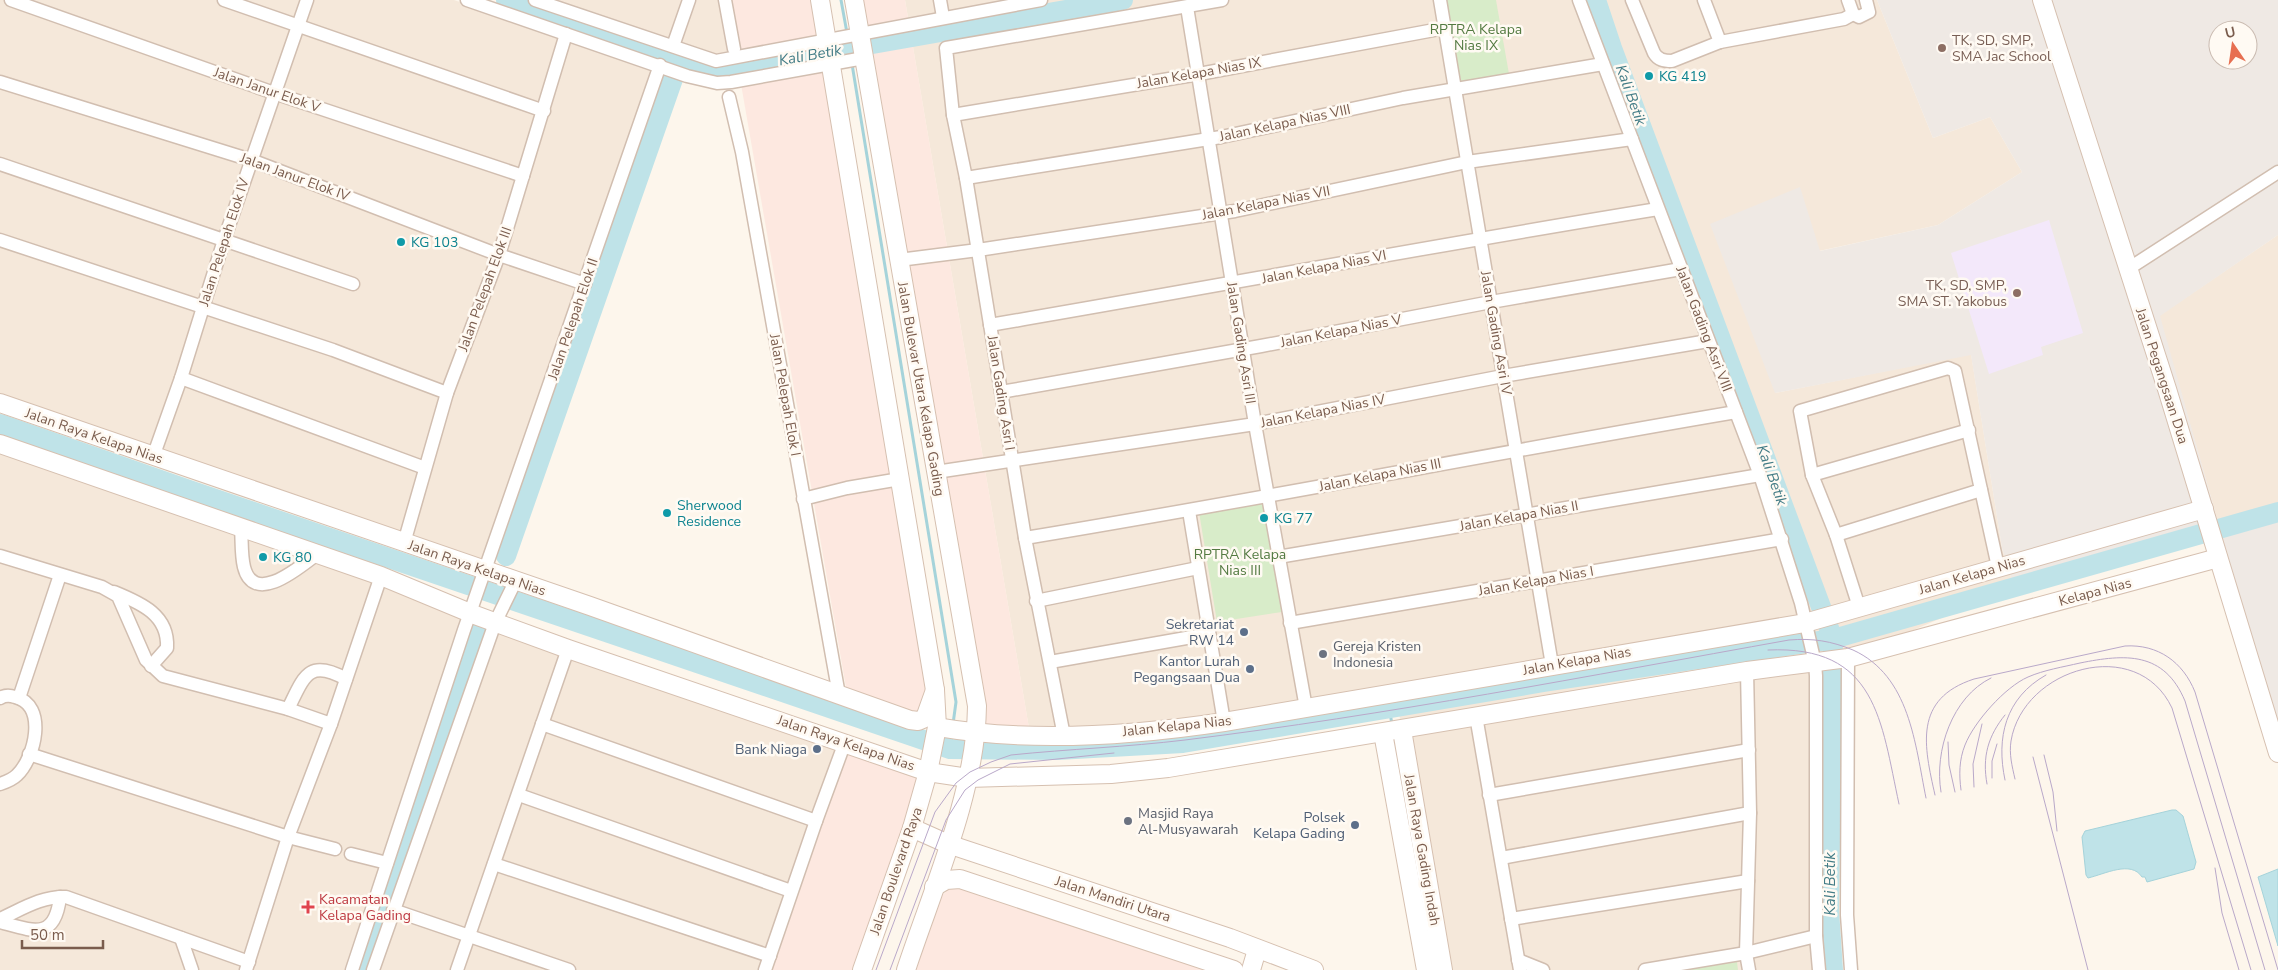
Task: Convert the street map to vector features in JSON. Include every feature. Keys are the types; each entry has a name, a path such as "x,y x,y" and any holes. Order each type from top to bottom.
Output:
{"main road":[{"name":"Jalan Bulevar Utara Kelapa Gading","path":"820,0 829,39 935,690 955,733 973,756 968,778"},
{"name":"Jalan Bulevar Utara Kelapa Gading","path":"854,0 860,45 977,706 929,766"},
{"name":"Jalan Pegangsaan Dua","path":"2042,0 2204,511 2278,753"},
{"name":"Jalan Raya Kelapa Nias","path":"0,403 404,543 512,583 918,721 925,718 935,690"},
{"name":"Jalan Raya Kelapa Nias","path":"0,444 381,576 471,616 496,619 568,649 845,742 968,778"},
{"name":"Jalan Kelapa Nias","path":"955,733 1064,736 1155,731 1224,722 1809,623 1998,567 2204,511"},
{"name":"Kelapa Nias","path":"1843,659 1972,626 2217,554"},
{"path":"906,970 968,778 1139,772 1202,764 1815,658 1843,659"},
{"name":"Jalan Raya Gading Indah","path":"1402,730 1442,970"},
{"name":"Jalan Raya Gading Indah","path":"1383,733 1426,970"},
{"name":"Jalan Boulevard Raya","path":"862,970 912,828 929,766"},
{"name":"Jalan Mandiri Utara","path":"912,828 948,844 1240,942 1314,970"},
{"name":"Jalan Mandiri Utara","path":"934,887 946,880 960,879 1233,970"},
{"path":"1233,970 1240,942"},
{"path":"1251,970 1256,953 1260,951"}],"street":[{"name":"Jalan Janur Elok V","path":"11,0 274,93 523,176"},
{"path":"224,0 544,111"},
{"name":"Jalan Pelepah Elok IV","path":"153,456 181,378 251,160 307,0"},
{"path":"467,0 703,80 731,82 832,62 860,45 943,17 1041,0"},
{"path":"535,0 716,61 829,39 860,45"},
{"path":"673,46 689,0"},
{"path":"725,0 734,49"},
{"path":"940,0 943,17"},
{"path":"1187,7 1222,0"},
{"name":"Jalan Gading Asri IV","path":"1440,0 1552,665"},
{"name":"Jalan Gading Asri VIII","path":"1579,0 1760,475 1809,623 1815,658 1816,936 1819,970"},
{"path":"1632,0 1654,53 1661,60 1672,61 1720,42 1844,19 1853,14"},
{"path":"1704,0 1720,42"},
{"path":"1848,0 1853,14 1859,17 1867,14 1869,9 1866,0"},
{"name":"Jalan Gading Asri I","path":"1064,736 1025,538 966,178 953,115 946,48 1187,7"},
{"name":"Jalan Gading Asri III","path":"1187,7 1242,349 1306,708"},
{"name":"Jalan Kelapa Nias IX","path":"953,115 1199,74 1444,28"},
{"name":"Jalan Pelepah Elok III","path":"404,543 447,394 499,255 566,34"},
{"name":"Jalan Kelapa Nias VIII","path":"966,178 1209,138 1455,90 1604,64"},
{"name":"Jalan Pelepah Elok II","path":"352,970 471,616 662,66"},
{"name":"Jalan Janur Elok IV","path":"0,82 251,160 499,255 586,284"},
{"name":"Jalan Pelepah Elok I","path":"729,96 742,152 839,695"},
{"name":"Jalan Kelapa Nias VII","path":"899,260 978,250 1221,212 1467,162 1632,139"},
{"path":"0,164 353,284"},
{"path":"2128,269 2278,172"},
{"name":"Jalan Kelapa Nias VI","path":"990,325 1231,284 1480,238 1658,209"},
{"path":"0,240 333,350 447,394"},
{"name":"Jalan Kelapa Nias V","path":"1001,392 1681,269"},
{"name":"Jalan Kelapa Nias IV","path":"936,472 1255,424 1503,376 1708,341"},
{"path":"1858,607 1836,535 1812,475 1800,411 1951,368 1956,371 1998,567"},
{"path":"181,378 425,468"},
{"name":"Jalan Kelapa Nias III","path":"1025,538 1268,497 1516,450 1736,412"},
{"path":"1812,475 1969,430"},
{"name":"Jalan Kelapa Nias II","path":"1278,557 1760,475"},
{"path":"803,499 847,488 900,479"},
{"path":"1836,535 1981,490"},
{"path":"1189,511 1224,722"},
{"path":"241,528 244,566 251,579 259,583 268,584 283,578 317,554"},
{"name":"Jalan Kelapa Nias I","path":"1290,623 1782,539"},
{"path":"0,556 102,586 112,592 142,603 158,617 167,634 167,648 151,666"},
{"path":"1036,601 1198,568"},
{"path":"19,698 60,575"},
{"path":"0,921 43,899 60,897 181,938 247,966 288,837 331,724 381,576"},
{"path":"373,970 496,619 512,583"},
{"path":"112,592 121,601 143,653 151,666 164,676 288,709 331,724"},
{"path":"1050,662 1209,634"},
{"path":"457,970 568,649"},
{"path":"1843,659 1847,915 1851,970"},
{"path":"288,709 301,684 311,673 322,669 346,679"},
{"path":"1747,671 1750,813 1746,953 1749,970"},
{"path":"0,698 10,696 19,698 30,705 36,718 34,740 18,775 10,781 0,784"},
{"path":"1476,716 1519,965 1543,970"},
{"path":"542,724 816,821"},
{"path":"765,970 791,891 845,742"},
{"path":"1489,795 1749,750"},
{"path":"29,754 288,837 335,849"},
{"path":"519,795 791,891"},
{"path":"1501,858 1750,813"},
{"path":"351,854 387,863"},
{"path":"494,864 770,956"},
{"path":"1511,919 1748,881"},
{"path":"0,921 32,931 46,929 56,918 60,897"},
{"path":"393,910 569,970"},
{"path":"1645,970 1746,953 1816,936"},
{"path":"181,938 192,970"}],"shaded area":[{"path":"0,0 454,0 654,69 482,568 0,400"},
{"path":"552,0 723,0 735,64"},
{"path":"728,0 815,0 821,39 738,55"},
{"path":"857,0 905,0 1029,728 984,728"},
{"path":"905,0 1877,0 1933,138 1990,117 2022,172 1938,225 1819,251 1775,393 1971,354 2002,548 2014,587 1848,658 1837,886 1838,948 1842,970 1438,970 1395,686 1149,725 1029,728"},
{"path":"1877,0 2278,0 2278,235 2160,316 2218,522 2278,504 2278,757 2209,528 2014,587 2002,548 1971,355 1775,393 1710,224 1800,187 1820,251 1938,225 2022,172 1990,117 1933,138"},
{"path":"827,69 932,689 931,727 847,693 741,84"},
{"name":"TK, SD, SMP, SMA ST. Yakobus","path":"2049,220 2083,333 2041,347 2043,355 1989,374 1951,253"},
{"path":"2278,235 2278,504 2218,522 2159,316"},
{"path":"0,446 475,613 350,970 0,970"},
{"path":"494,622 844,741 856,970 376,970"},
{"path":"844,741 924,770 856,970 765,970"},
{"path":"963,888 1210,970 914,970 938,899 949,889"}],"green space":[{"name":"RPTRA Kelapa Nias IX","path":"1442,0 1496,0 1509,74 1457,84"},
{"name":"RPTRA Kelapa Nias III","path":"1264,502 1282,612 1217,622 1199,512"},
{"path":"1737,962 1738,970 1684,970"}],"water":[{"path":"2176,810 2183,816 2196,862 2194,869 2147,882 2145,877 2131,869 2110,871 2088,878 2086,875 2082,837 2085,831"},
{"path":"2278,869 2278,946 2258,877"}],"waterway":[{"name":"Kali Betik","path":"506,0 701,68 724,70 1123,0"},
{"path":"841,0 847,33"},
{"name":"Kali Betik","path":"1596,0 1612,48 1833,639 1829,910 1833,970"},
{"name":"Kali Betik","path":"848,39 851,58"},
{"path":"506,556 680,59"},
{"path":"852,64 956,702 953,724"},
{"path":"0,424 950,749 1057,750 1183,743 1544,682 1833,639 2278,512"},
{"path":"364,970 479,633"},
{"path":"1389,708 1392,724"},
{"path":"950,749 952,735"},
{"path":"1394,737 1408,821"}],"tram line":[{"path":"876,970 935,812 956,783 970,772 1011,755 1163,742 1261,730 1487,694 1789,640 1806,639 1829,642 1853,650 1872,662 1887,676 1907,714 1926,798"},
{"path":"1935,795 1926,742 1928,726 1932,712 1941,699 1954,688 1974,679 2125,646 2148,648 2168,657 2184,672 2195,692 2278,970"},
{"path":"1768,650 1804,652 1832,660 1853,675 1868,694 1878,717 1899,804"},
{"path":"1961,790 1961,762 1969,736 1991,706 2019,682 2047,671 2112,658 2142,660 2154,665 2166,673 2176,685 2185,701 2265,970"},
{"path":"2015,779 2010,746 2020,716 2036,695 2058,679 2083,669 2109,667 2134,672 2156,685 2172,708 2251,970"},
{"path":"2005,780 2002,749 2003,734 2007,720 2021,695 2032,684 2046,675"},
{"path":"1941,792 1940,760 1943,743 1949,727 1956,712 1966,698 1977,687 1991,678"},
{"path":"1987,784 1985,765 1988,747 1994,731 2005,715"},
{"path":"1974,787 1973,764 1982,724"},
{"path":"1948,742 1949,765 1955,792"},
{"path":"1992,778 1992,761 1997,744"},
{"path":"890,970 946,820 965,790 978,780 1010,764 1114,753"},
{"path":"2044,755 2053,792 2057,831"},
{"path":"2033,757 2088,970"},
{"path":"2215,868 2222,913 2239,970"}],"place":[{"name":"TK, SD, SMP, SMA Jac School","path":"1942,48"},
{"name":"KG 419","path":"1649,76"},
{"name":"KG 103","path":"401,242"},
{"name":"TK, SD, SMP, SMA ST. Yakobus","path":"2017,293"},
{"name":"Sherwood Residence","path":"667,513"},
{"name":"KG 77","path":"1264,518"},
{"name":"KG 80","path":"263,557"},
{"name":"Sekretariat RW 14","path":"1244,632"},
{"name":"Gereja Kristen Indonesia","path":"1323,654"},
{"name":"Kantor Lurah Pegangsaan Dua","path":"1250,669"},
{"name":"Bank Niaga","path":"817,749"},
{"name":"Masjid Raya Al-Musyawarah","path":"1128,821"},
{"name":"Polsek Kelapa Gading","path":"1355,825"},
{"name":"Kacamatan Kelapa Gading","path":"308,907"}]}
